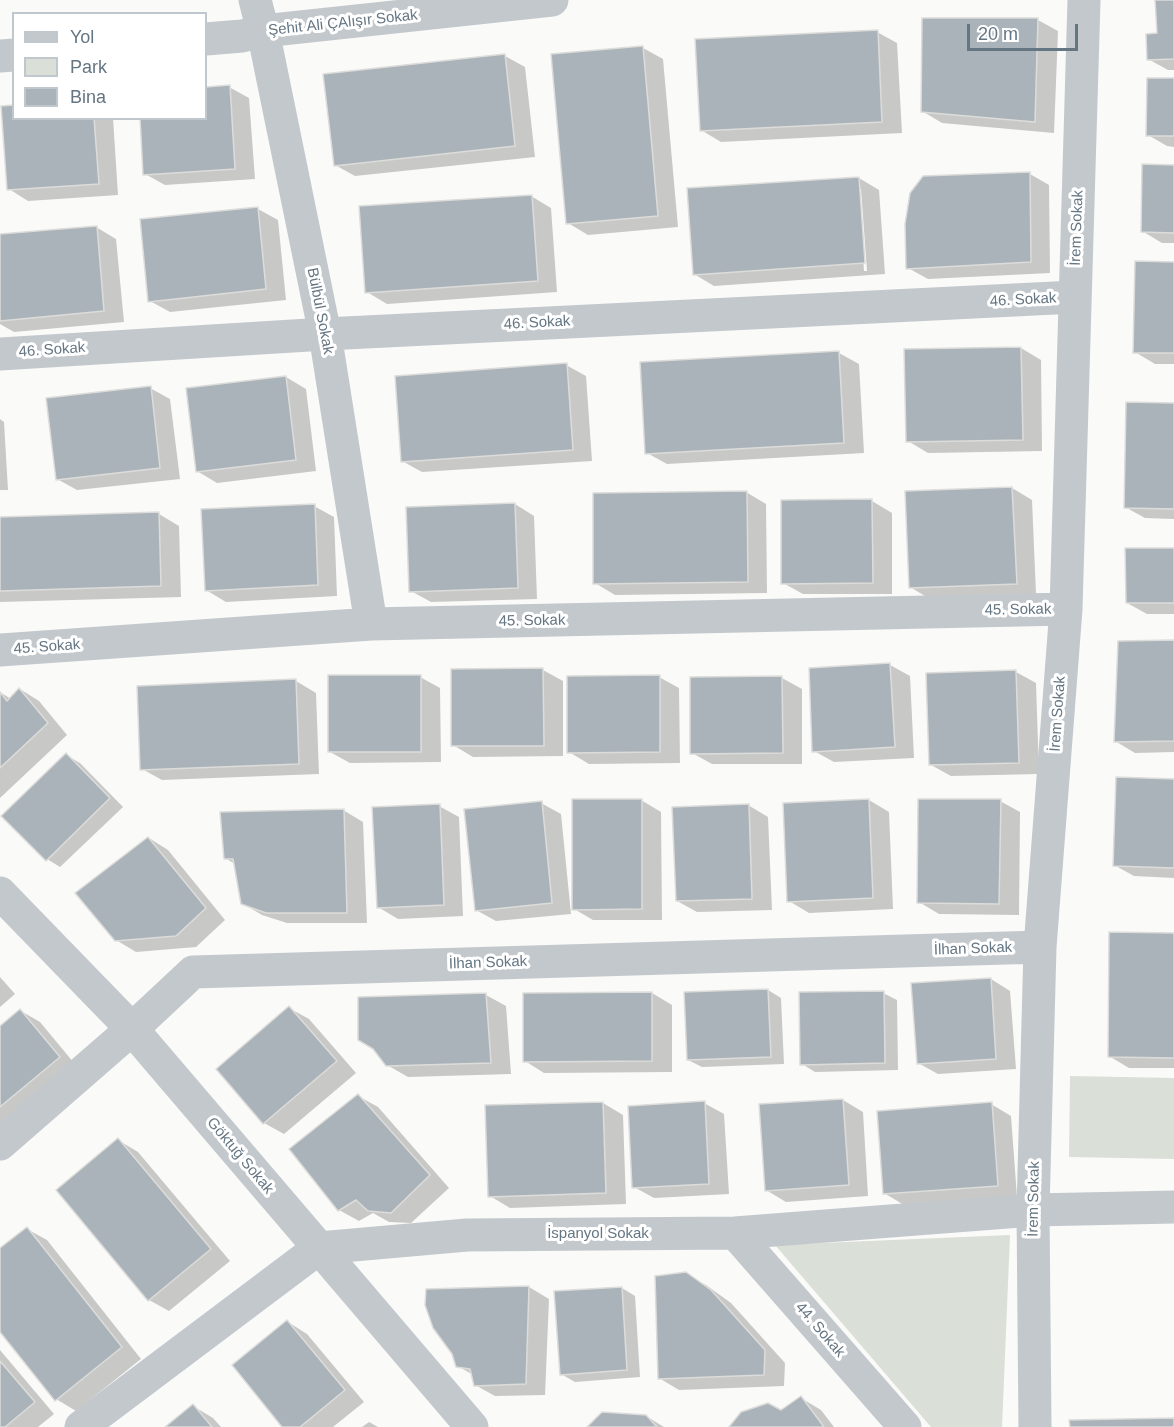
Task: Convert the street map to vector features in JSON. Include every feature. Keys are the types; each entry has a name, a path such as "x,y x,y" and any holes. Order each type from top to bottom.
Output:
{"street":[{"name":"Bülbül Sokak","path":"255,0 325,334 371,624"},
{"name":"Şehit Ali ÇAlışır Sokak","path":"207,39 552,0"},
{"name":"İrem Sokak","path":"1035,1427 1033,1210 1040,947 1066,609 1084,0"},
{"name":"46. Sokak","path":"0,354 325,334 1075,297"},
{"name":"45. Sokak","path":"0,650 371,624 1066,609"},
{"name":"Göktuğ Sokak","path":"0,893 132,1029 472,1427"},
{"name":"İlhan Sokak","path":"0,1144 132,1029 193,972 1040,947"},
{"name":"İspanyol Sokak","path":"319,1248 467,1235 735,1233 1033,1210 1174,1207"},
{"name":"44. Sokak","path":"735,1233 905,1427"},
{"path":"81,1427 319,1248"}],"green space":[{"path":"1070,1076 1174,1078 1174,1159 1069,1157"},
{"path":"1010,1235 1002,1427 931,1427 775,1245"}],"building":[{"path":"1155,0 1174,0 1174,59 1147,60 1146,34 1157,33"},
{"path":"922,18 1038,18 1035,122 921,112"},
{"path":"878,30 882,122 700,131 695,39"},
{"path":"643,46 658,216 566,224 551,54"},
{"path":"505,54 515,146 334,166 323,74"},
{"path":"1147,78 1174,78 1174,136 1146,136"},
{"path":"230,85 235,169 143,175 140,120 207,120 207,87"},
{"path":"12,105 12,120 94,120 99,184 7,190 1,106"},
{"path":"1142,164 1174,165 1174,233 1141,232"},
{"path":"1030,172 1031,262 906,269 905,224 910,193 923,176"},
{"path":"859,177 865,263 693,275 687,188"},
{"path":"532,195 538,281 365,293 359,206"},
{"path":"258,207 266,289 148,302 140,219"},
{"path":"97,226 104,311 0,321 0,234"},
{"path":"1135,261 1174,262 1174,353 1133,353"},
{"path":"1021,347 1023,440 906,442 904,349"},
{"path":"839,351 844,443 645,454 640,362"},
{"path":"567,363 573,450 401,462 395,376"},
{"path":"286,376 296,460 196,472 186,388"},
{"path":"151,386 160,468 56,480 46,398"},
{"path":"1126,402 1174,403 1174,509 1124,508"},
{"path":"1012,487 1017,584 909,588 905,491"},
{"path":"747,491 748,582 593,584 593,493"},
{"path":"872,499 873,583 781,584 781,500"},
{"path":"515,503 518,588 409,592 406,507"},
{"path":"315,504 318,585 205,591 201,509"},
{"path":"159,512 161,586 0,591 0,517"},
{"path":"1125,548 1174,548 1174,603 1126,603"},
{"path":"1174,640 1174,741 1114,742 1118,641"},
{"path":"890,663 895,747 812,752 809,668"},
{"path":"543,668 544,746 451,746 451,669"},
{"path":"1016,670 1019,763 929,765 926,673"},
{"path":"328,675 421,675 421,752 328,752"},
{"path":"660,675 660,752 567,753 567,676"},
{"path":"782,676 783,753 690,754 690,677"},
{"path":"296,679 299,764 140,770 137,686"},
{"path":"19,688 48,723 0,768 0,692 7,701"},
{"path":"66,753 110,798 46,861 1,816"},
{"path":"1116,777 1174,779 1174,868 1113,866"},
{"path":"572,799 642,799 642,909 572,910"},
{"path":"869,799 873,898 787,902 783,803"},
{"path":"918,799 1001,799 999,904 917,903"},
{"path":"542,801 552,903 475,911 464,809"},
{"path":"440,804 444,905 377,908 372,807"},
{"path":"749,804 752,899 676,901 672,807"},
{"path":"344,809 347,913 266,913 241,904 233,859 224,859 220,812"},
{"path":"148,837 206,908 176,936 115,941 75,893"},
{"path":"1109,932 1174,933 1174,1058 1108,1057"},
{"path":"991,978 996,1059 917,1064 911,983"},
{"path":"768,989 771,1057 687,1060 684,992"},
{"path":"884,991 885,1063 800,1065 799,992"},
{"path":"652,992 652,1061 523,1062 523,993"},
{"path":"486,993 491,1063 386,1066 373,1049 358,1040 358,997"},
{"path":"289,1006 337,1061 263,1124 216,1069"},
{"path":"20,1009 60,1057 0,1107 0,1026"},
{"path":"358,1094 430,1175 391,1213 368,1211 356,1200 338,1211 289,1149"},
{"path":"843,1099 849,1185 765,1191 759,1104"},
{"path":"705,1101 709,1184 632,1188 628,1106"},
{"path":"603,1102 606,1193 488,1197 485,1105"},
{"path":"992,1102 998,1186 883,1194 877,1111"},
{"path":"118,1138 211,1249 148,1301 56,1190"},
{"path":"27,1227 122,1347 55,1401 0,1332 0,1248"},
{"path":"686,1272 711,1290 765,1350 764,1375 658,1379 655,1276"},
{"path":"529,1286 526,1384 474,1386 470,1369 456,1367 452,1354 433,1328 425,1305 426,1289"},
{"path":"622,1287 627,1370 560,1375 554,1291"},
{"path":"287,1320 345,1390 300,1427 282,1427 232,1365"},
{"path":"0,1361 35,1402 5,1427 0,1427"},
{"path":"801,1396 824,1427 729,1427 741,1412 768,1403 781,1410"},
{"path":"193,1404 212,1427 165,1427"},
{"path":"602,1412 646,1415 657,1427 587,1427"},
{"path":"1174,1418 1174,1427 1070,1427 1069,1420"}]}
